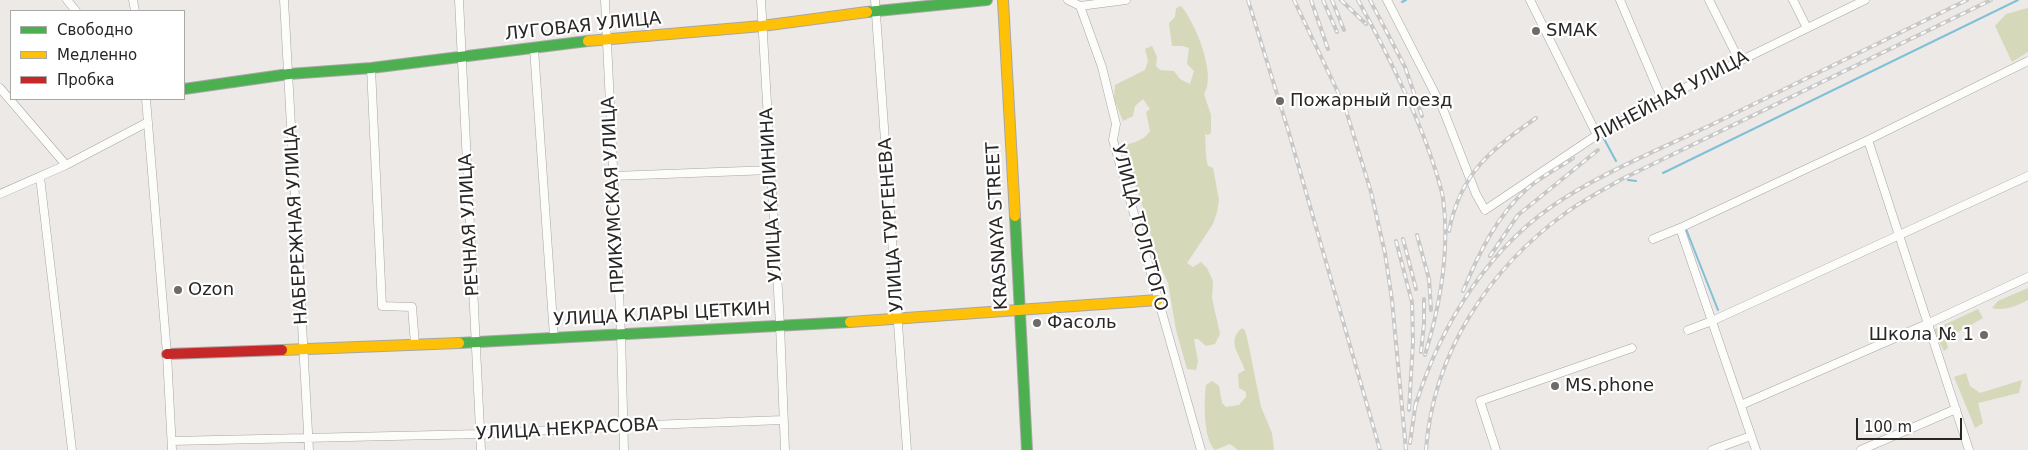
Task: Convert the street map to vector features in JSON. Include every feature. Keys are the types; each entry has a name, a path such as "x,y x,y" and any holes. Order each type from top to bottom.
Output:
{"street":[{"path":"67,0 75,10"},
{"name":"НАБЕРЕЖНАЯ УЛИЦА","path":"284,0 309,450"},
{"name":"РЕЧНАЯ УЛИЦА","path":"459,0 481,450"},
{"name":"ПРИКУМСКАЯ УЛИЦА","path":"605,0 621,334 624,450"},
{"name":"УЛИЦА КАЛИНИНА","path":"761,0 780,324 785,450"},
{"name":"УЛИЦА ТУРГЕНЕВА","path":"876,0 907,450"},
{"name":"ЛУГОВАЯ УЛИЦА","path":"185,89 289,74 371,68 606,39 762,26 876,11 987,0"},
{"name":"KRASNAYA STREET","path":"1003,0 1027,450"},
{"path":"1068,0 1080,6 1126,0"},
{"path":"1530,0 1597,135"},
{"path":"1620,0 1662,99"},
{"path":"1709,0 1739,60"},
{"path":"1793,0 1807,28"},
{"name":"ЛИНЕЙНАЯ УЛИЦА","path":"1390,1 1443,109 1476,194 1485,210 1597,135 1662,99 1865,0"},
{"name":"УЛИЦА ТОЛСТОГО","path":"1080,6 1102,67 1116,124 1113,140 1141,232 1158,300 1201,450"},
{"path":"534,48 554,337"},
{"path":"1653,239 1868,140 2028,62"},
{"path":"371,68 382,306 412,307 415,344"},
{"path":"0,88 10,100"},
{"path":"10,100 66,165"},
{"path":"146,100 167,354 172,450"},
{"path":"0,194 66,165 148,122"},
{"path":"1868,140 1969,450"},
{"path":"613,176 771,170"},
{"path":"1688,330 1712,321 1898,234 2028,176"},
{"path":"40,177 72,450"},
{"path":"1680,228 1756,450"},
{"path":"1740,406 1927,324 2028,277"},
{"name":"УЛИЦА КЛАРЫ ЦЕТКИН","path":"167,354 475,343 780,324 898,319 1158,300"},
{"path":"1496,450 1480,401 1632,348"},
{"path":"1861,450 1956,409"},
{"name":"УЛИЦА НЕКРАСОВА","path":"172,441 481,434 783,420"},
{"path":"1712,450 1751,436"}],"green space":[{"path":"1181,6 1198,36 1206,62 1208,74 1204,94 1211,115 1211,133 1205,134 1206,154 1208,166 1213,168 1219,200 1213,224 1187,263 1193,267 1201,262 1207,268 1213,281 1212,298 1220,334 1215,344 1206,346 1198,339 1194,339 1198,362 1196,370 1187,369 1176,330 1168,283 1160,266 1142,204 1121,146 1141,140 1147,135 1150,131 1146,112 1150,109 1143,99 1135,106 1133,116 1123,121 1114,99 1115,85 1145,70 1148,61 1145,49 1152,46 1157,57 1156,66 1160,70 1174,71 1180,79 1190,84 1194,71 1187,64 1189,48 1172,46 1169,23 1175,17 1176,8"},
{"path":"2028,8 2028,52 2012,62 1995,26 2006,14"},
{"path":"2028,288 2028,300 2006,308 1992,308 1998,301"},
{"path":"1978,309 1983,318 1946,339 1948,348 1944,351 1933,330"},
{"path":"1242,328 1245,330 1261,407 1272,433 1274,450 1238,450 1230,444 1215,450 1208,437 1205,410 1206,385 1212,381 1219,386 1222,403 1226,407 1239,405 1246,397 1246,392 1239,388 1238,374 1245,370 1235,343 1237,333"},
{"path":"1966,373 1970,386 1980,393 2022,380 2019,393 1978,403 1983,423 1975,428 1954,377"}],"waterway":[{"path":"1402,2 1406,0"},
{"path":"1663,173 2018,0"},
{"path":"1603,137 1616,161"},
{"path":"1628,180 1636,181"},
{"path":"1686,229 1718,310"}],"railway":[{"path":"1248,0 1289,133 1380,450"},
{"path":"1294,0 1345,107 1371,192 1385,253 1392,300 1406,450"},
{"path":"1311,0 1328,49"},
{"path":"1323,0 1337,32"},
{"path":"1332,0 1344,30"},
{"path":"1341,0 1366,24"},
{"path":"1358,0 1414,112 1439,180 1443,198 1445,237 1442,277 1435,317 1425,355"},
{"path":"1370,0 1405,67 1422,116"},
{"path":"1415,407 1439,345 1454,316 1472,288 1514,238 1539,216 1584,186 1621,167 1967,0"},
{"path":"1426,450 1431,414 1440,380 1453,347 1470,316 1490,286 1513,259 1539,234 1573,208 1622,179 1991,0"},
{"path":"1449,231 1454,211 1469,178 1492,152 1536,118"},
{"path":"1490,256 1518,215 1598,150"},
{"path":"1463,291 1482,249 1507,210 1533,184 1573,158"},
{"path":"1417,235 1429,279 1431,310"},
{"path":"1403,239 1416,289"},
{"path":"1396,241 1412,302 1413,341 1409,410"},
{"path":"1421,352 1424,299"},
{"path":"1410,443 1416,401"}],"traffic: fast":[{"path":"867,12 987,0"},
{"path":"185,89 289,74 371,68 588,41"},
{"path":"1015,216 1027,450"},
{"path":"459,343 850,322"}],"traffic: slow":[{"path":"1003,0 1015,216"},
{"path":"588,41 762,26 867,12"},
{"path":"850,322 1158,300"},
{"path":"282,350 459,343"}],"traffic: jam":[{"path":"167,354 282,350"}],"place":[{"name":"SMAK","path":"1536,31"},
{"name":"Пожарный поезд","path":"1280,101"},
{"name":"Ozon","path":"178,290"},
{"name":"Фасоль","path":"1037,323"},
{"name":"Школа № 1","path":"1984,335"},
{"name":"MS.phone","path":"1555,386"}]}
